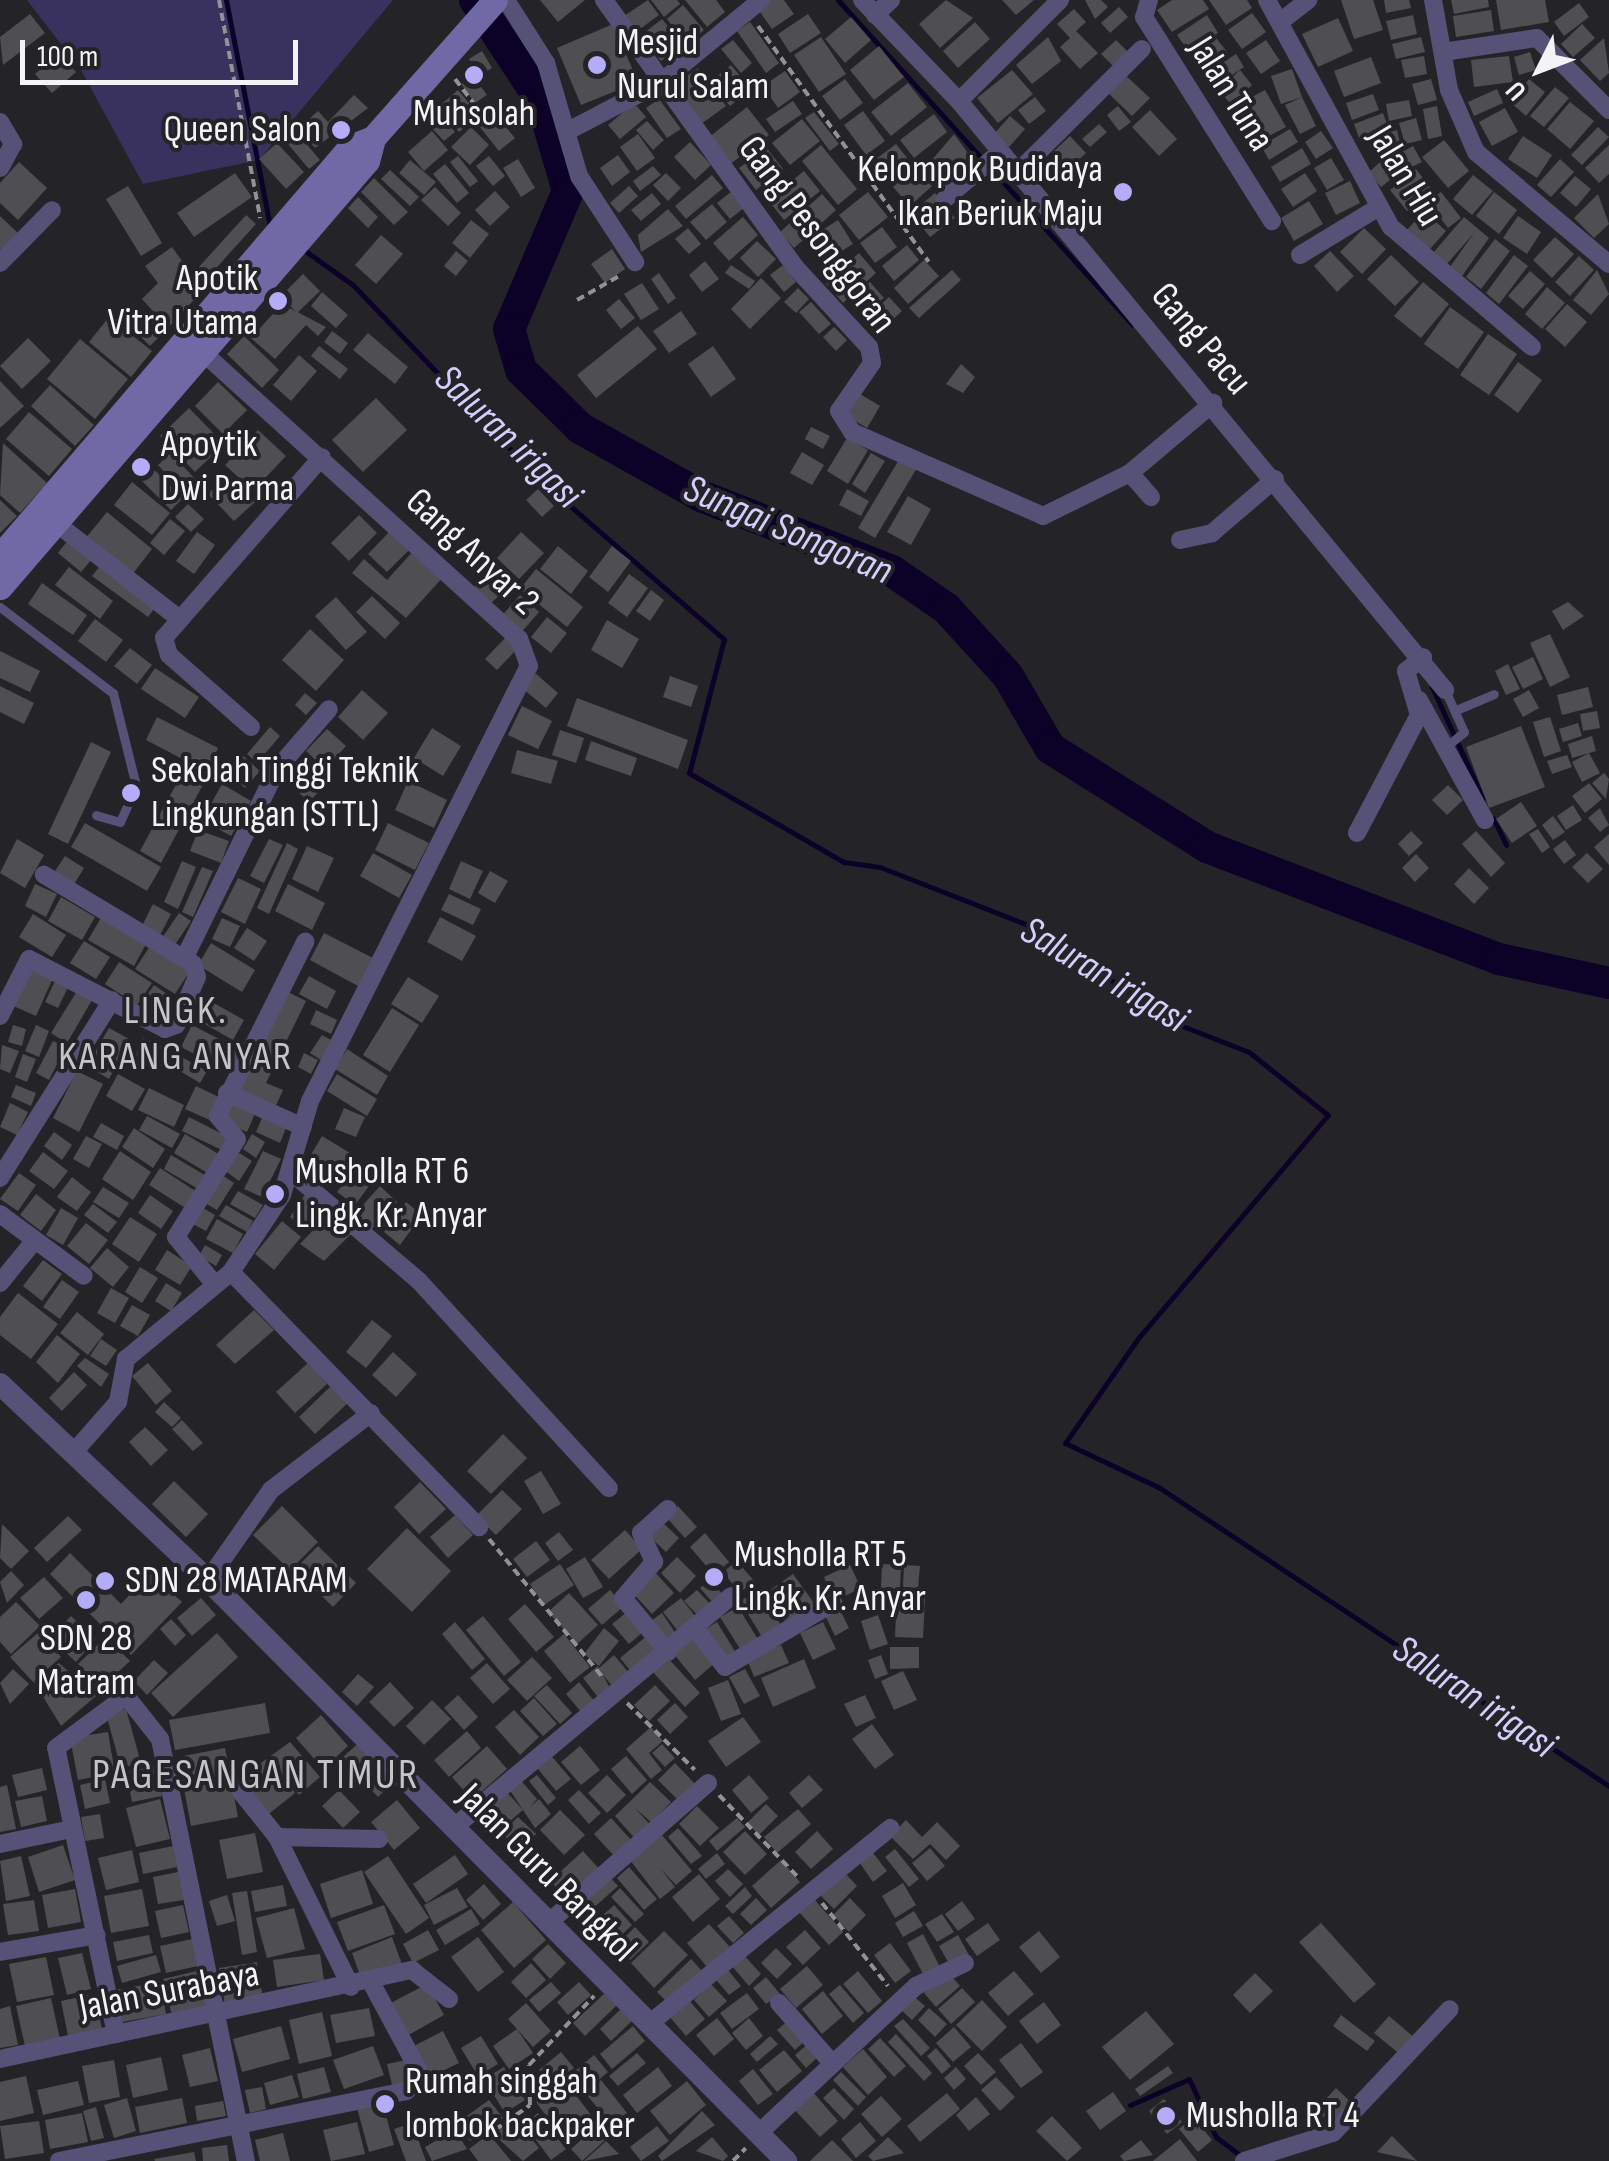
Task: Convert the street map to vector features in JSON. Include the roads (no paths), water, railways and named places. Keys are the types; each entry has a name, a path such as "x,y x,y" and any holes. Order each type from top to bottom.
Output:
{"main road":[{"path":"3,569 281,243 350,147 373,138 498,0"},
{"path":"3,569 56,523 195,346"}],"street":[{"path":"498,0 546,63 586,190 636,262"},
{"path":"604,0 660,83"},
{"name":"Gang Pacu","path":"862,0 959,101 993,158 1018,173 1206,409 1445,690"},
{"path":"875,15 891,0"},
{"path":"959,101 1060,0"},
{"name":"Jalan Tuna","path":"1148,0 1144,17 1272,221"},
{"name":"Jalan Hiu","path":"1267,0 1379,207 1416,256 1532,347"},
{"path":"1280,22 1308,0"},
{"path":"1432,0 1443,52 1476,152 1609,264"},
{"path":"568,130 660,83 754,5"},
{"path":"1443,52 1536,38 1609,110"},
{"path":"1018,173 1142,49"},
{"name":"Gang Pesonggoran","path":"660,83 803,276 869,347 872,363 839,411 844,426 1044,516 1130,473 1206,409"},
{"path":"0,122 13,144 0,168"},
{"path":"945,199 993,158"},
{"path":"1300,255 1379,207"},
{"path":"0,262 52,210"},
{"name":"Gang Anyar 2","path":"195,346 322,456 529,653 303,1128 291,1172 231,1272"},
{"path":"252,727 169,655 164,638 176,617 322,456"},
{"path":"1130,473 1151,497"},
{"path":"1180,540 1198,542 1270,485"},
{"path":"56,523 176,617"},
{"path":"1357,832 1419,700 1418,661"},
{"path":"1419,700 1455,741 1486,820"},
{"path":"188,961 277,769 330,710"},
{"path":"0,1016 29,959 172,1028 197,977 188,961 44,876"},
{"path":"212,1281 176,1237 237,1139 218,1116 304,942"},
{"path":"0,1178 112,1000"},
{"path":"227,1093 303,1128"},
{"path":"291,1172 418,1281 609,1488"},
{"path":"0,1214 84,1276"},
{"path":"0,1283 35,1240"},
{"path":"74,1452 112,1410 121,1393 126,1360 212,1281 231,1272 478,1527"},
{"name":"Jalan Guru Bangkol","path":"0,1384 208,1580 786,2161"},
{"path":"208,1580 271,1490 372,1414"},
{"path":"668,1509 641,1533 654,1562 623,1594 668,1652"},
{"path":"454,1828 731,1596"},
{"path":"695,1628 725,1667 833,1603"},
{"path":"116,2034 56,1752 64,1738 118,1696 151,1719 211,2015 246,2161"},
{"path":"548,1924 708,1783"},
{"path":"241,1792 277,1838 351,1988"},
{"path":"649,2024 890,1828"},
{"path":"0,1844 71,1830"},
{"path":"277,1838 379,1839"},
{"path":"0,1952 97,1935"},
{"path":"759,2133 901,2001 964,1963"},
{"name":"Jalan Surabaya","path":"0,2059 372,1984 420,1970 448,1999"},
{"path":"372,1984 422,2077"},
{"path":"780,2003 833,2064"},
{"path":"1244,2161 1333,2133 1450,2009"},
{"path":"59,2161 406,2090"}],"lane":[{"path":"0,607 112,693 136,786 120,822 96,815"},
{"name":"Gang Pacu","path":"1445,690 1456,710 1455,741"},
{"path":"1456,710 1494,694"}],"waterway":[{"name":"Saluran irigasi","path":"226,0 270,227"},
{"name":"Sungai Songoran","path":"475,0 542,102 568,191 509,329 521,370 580,428 701,496 892,571 946,608 1008,676 1050,748 1207,847 1499,959 1609,983"},
{"path":"838,0 1132,324"},
{"name":"Saluran irigasi","path":"304,250 353,285 539,479 724,639 689,773 844,862 880,867 1043,931 1167,1020 1249,1052 1328,1115 1139,1337 1065,1443 1160,1488 1609,1786"},
{"name":"Saluran irigasi","path":"1432,687 1483,799"},
{"name":"Saluran irigasi","path":"1493,818 1506,845"},
{"path":"1130,2105 1189,2079 1216,2137 1241,2156"}],"place":[{"name":"Mesjid Nurul Salam","path":"597,65"},
{"name":"Muhsolah","path":"474,75"},
{"name":"Queen Salon","path":"341,130"},
{"name":"Kelompok Budidaya Ikan Beriuk Maju","path":"1123,192"},
{"name":"Apotik Vitra Utama","path":"278,301"},
{"name":"Apoytik Dwi Parma","path":"141,467"},
{"name":"Sekolah Tinggi Teknik Lingkungan (STTL)","path":"131,793"},
{"name":"Musholla RT 6 Lingk. Kr. Anyar","path":"275,1194"},
{"name":"Musholla RT 5 Lingk. Kr. Anyar","path":"714,1577"},
{"name":"SDN 28 MATARAM","path":"105,1581"},
{"name":"SDN 28 Matram","path":"86,1600"},
{"name":"Rumah singgah lombok backpaker","path":"385,2104"},
{"name":"Musholla RT 4","path":"1166,2116"}],"district":[{"name":"LINGK. KARANG ANYAR","path":"176,1034"},
{"name":"PAGESANGAN TIMUR","path":"256,1776"}]}
